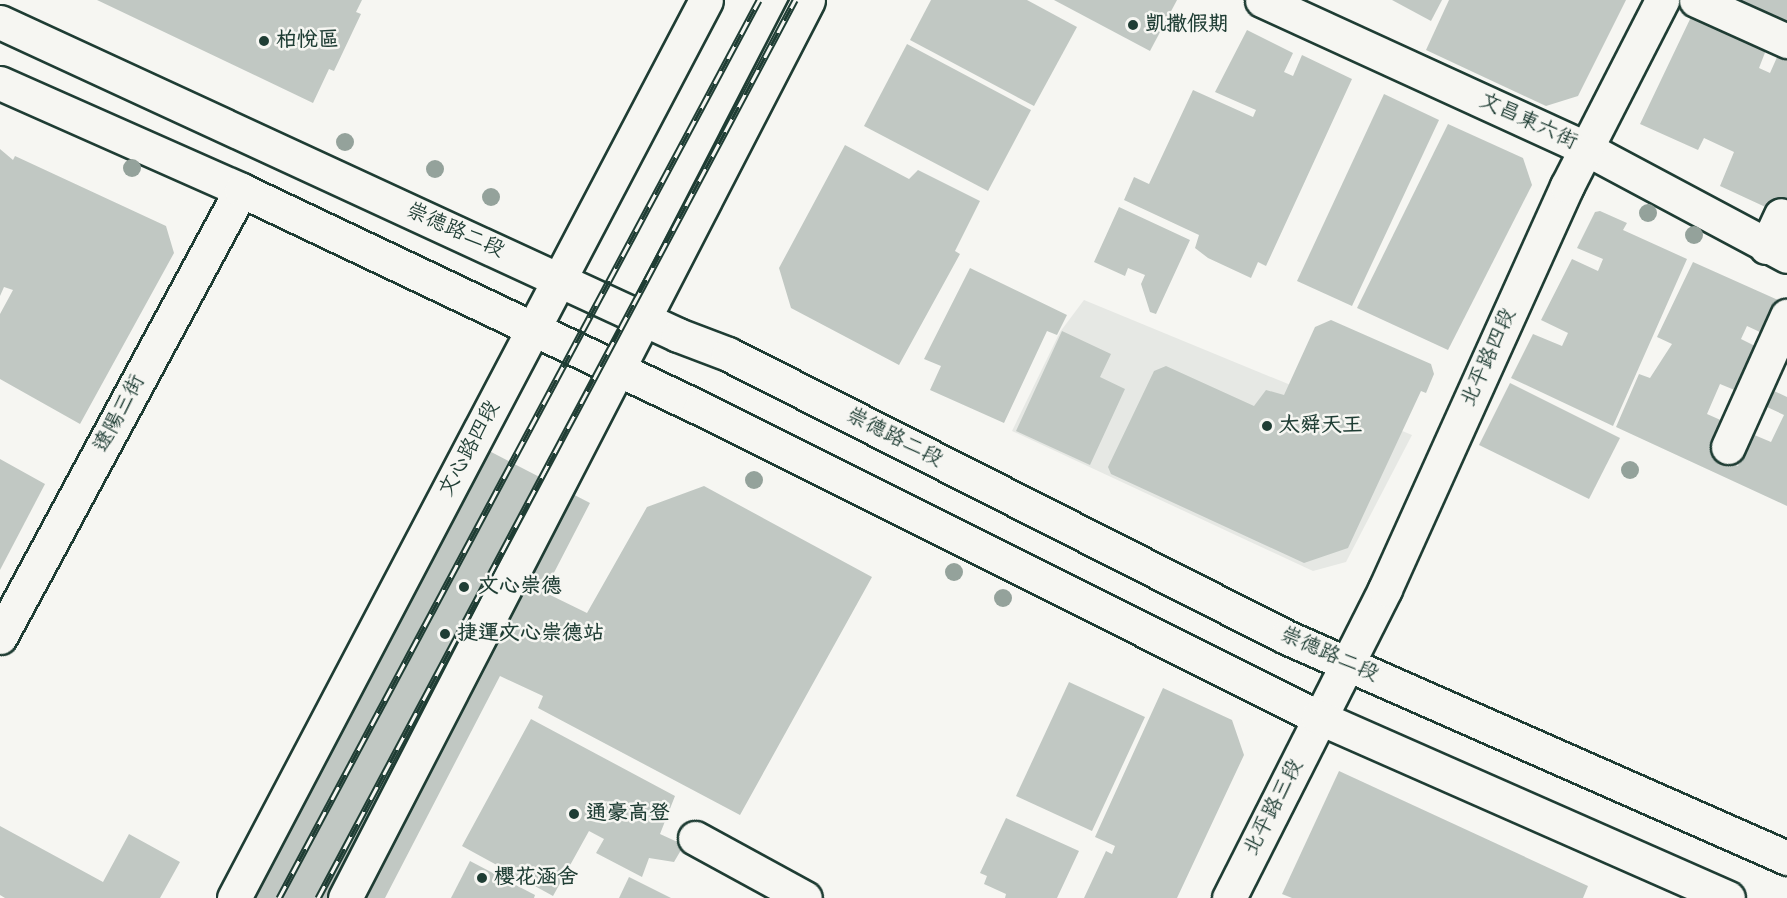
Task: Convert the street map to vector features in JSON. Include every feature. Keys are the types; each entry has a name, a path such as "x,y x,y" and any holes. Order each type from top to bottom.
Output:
{"main road":[{"name":"文心路四段","path":"234,898 706,0"},
{"path":"345,898 808,0"},
{"name":"文昌東六街","path":"1262,0 1585,148 1777,252"},
{"name":"北平路四段","path":"1318,717 1344,662 1384,589 1585,148 1662,0"},
{"path":"1696,0 1787,41"},
{"name":"崇德路二段","path":"0,22 561,277 644,318 728,354 1275,632 1787,858"},
{"path":"0,83 241,190 532,329 947,529 1318,717 1728,898"},
{"name":"遼陽三街","path":"0,637 241,190"},
{"path":"1777,252 1781,215"},
{"path":"1728,447 1787,316"},
{"name":"北平路三段","path":"1229,898 1318,717"},
{"path":"695,838 767,888 805,898"}],"shaded area":[{"name":"太舜天王","path":"1084,300 1412,435 1346,562 1313,571 1012,431 1060,332"}],"building":[{"name":"柏悅區","path":"97,0 362,0 356,12 361,14 334,71 329,69 313,103"},
{"path":"931,0 1027,0 1077,27 1034,106 910,40"},
{"name":"凱撒假期","path":"1054,0 1177,0 1150,51"},
{"path":"1392,0 1442,0 1431,21"},
{"path":"1449,0 1626,0 1578,96 1546,106 1426,50"},
{"path":"1729,0 1787,0 1787,28"},
{"path":"1692,15 1766,50 1759,68 1770,73 1778,55 1787,60 1787,217 1720,186 1734,152 1704,138 1698,150 1640,124"},
{"path":"1247,30 1293,53 1284,72 1293,76 1302,55 1352,79 1266,266 1258,262 1251,278 1208,258 1195,248 1199,235 1124,200 1134,177 1149,184 1193,90 1253,117 1256,110 1215,92"},
{"path":"907,44 1031,110 988,191 864,126"},
{"path":"1384,94 1439,120 1352,306 1297,281"},
{"path":"1448,124 1523,158 1532,185 1448,350 1357,308"},
{"path":"845,145 909,179 918,170 980,201 955,251 960,254 899,365 791,308 779,268"},
{"path":"0,149 13,160 15,156 166,226 174,253 80,424 0,379 0,314 13,290 4,287 0,296"},
{"path":"1119,207 1190,240 1156,314 1150,312 1141,284 1145,275 1128,268 1125,276 1094,262"},
{"path":"1600,211 1627,223 1623,230 1687,259 1613,426 1511,378 1533,334 1562,346 1568,333 1541,320 1572,259 1598,271 1603,259 1577,248 1595,212"},
{"path":"1693,262 1778,300 1762,333 1747,326 1741,339 1757,347 1737,391 1720,384 1707,414 1725,422 1711,454 1738,466 1752,434 1771,442 1784,415 1767,407 1774,391 1787,397 1787,506 1616,427 1639,374 1650,378 1672,344 1657,337"},
{"path":"970,268 1067,315 1057,335 1047,331 1004,423 930,390 941,366 924,359"},
{"name":"太舜天王","path":"1331,320 1431,364 1434,374 1426,393 1421,391 1348,548 1304,563 1111,474 1108,467 1154,371 1166,366 1254,406 1266,390 1284,395 1315,327"},
{"path":"1062,331 1111,354 1100,377 1125,389 1090,465 1016,431"},
{"path":"1510,383 1620,438 1589,499 1479,445"},
{"path":"468,440 590,503 544,592 587,613 647,507 704,486 872,577 740,815 538,708 543,696 500,676 385,898 231,898"},
{"path":"0,459 45,484 0,570"},
{"path":"1069,682 1145,717 1092,831 1016,796"},
{"path":"1163,688 1232,720 1244,755 1177,898 1084,898 1106,851 1112,854 1115,846 1095,837"},
{"name":"通豪高登","path":"531,719 675,796 660,834 684,845 674,862 649,858 642,877 596,853 604,839 589,831 553,896 462,846"},
{"path":"1339,771 1588,886 1583,898 1292,898 1282,894"},
{"path":"1006,818 1079,851 1057,898 1005,898 1006,894 984,884 987,876 980,873"},
{"path":"0,826 103,882 129,834 180,862 160,898 5,898 0,895"},
{"name":"櫻花涵舍","path":"470,861 535,895 534,898 451,898"},
{"path":"629,877 671,898 619,898"}],"railway":[{"path":"279,898 759,0"},
{"path":"318,898 795,0"}],"place":[{"name":"凱撒假期","path":"1133,25"},
{"name":"柏悅區","path":"264,41"},
{"name":"太舜天王","path":"1267,426"},
{"name":"文心崇德","path":"464,587"},
{"name":"捷運文心崇德站","path":"445,634"},
{"name":"通豪高登","path":"574,814"},
{"name":"櫻花涵舍","path":"482,878"}]}
